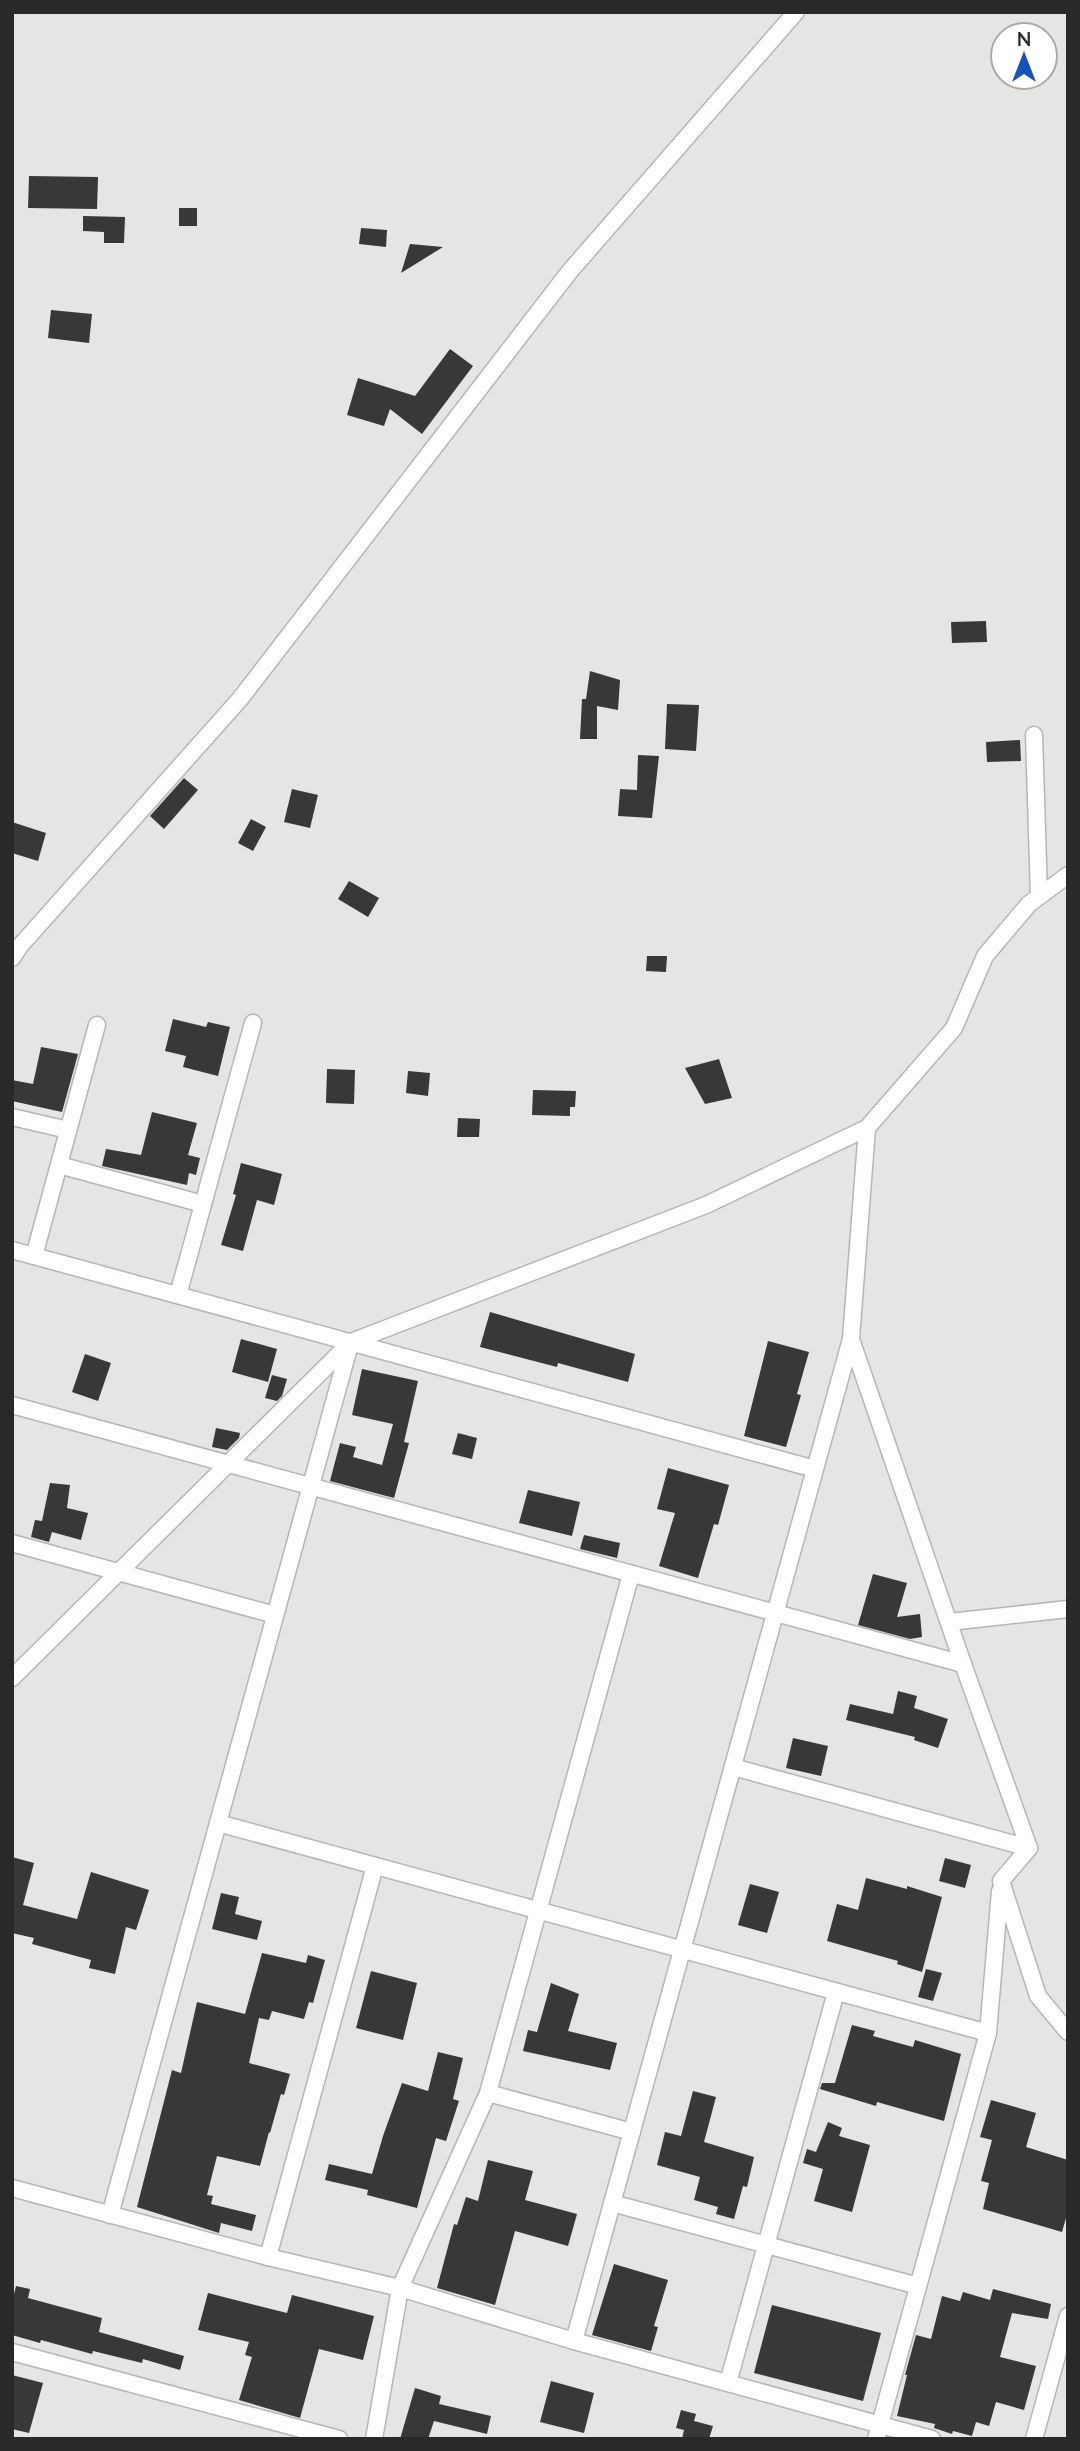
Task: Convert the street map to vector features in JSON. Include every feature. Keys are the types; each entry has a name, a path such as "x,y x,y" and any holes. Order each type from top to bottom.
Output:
{"street":[{"path":"12,958 240,699 570,271 796,12"},
{"path":"1034,734 1039,896"},
{"path":"12,1678 351,1342 706,1205 867,1128 954,1028 985,956 1029,904 1068,875"},
{"path":"178,1295 253,1023"},
{"path":"34,1256 97,1025"},
{"path":"12,1116 68,1130"},
{"path":"574,2341 851,1339 867,1128"},
{"path":"59,1165 203,1205"},
{"path":"12,1250 815,1469"},
{"path":"851,1339 1029,1848"},
{"path":"110,2214 351,1342"},
{"path":"12,1405 963,1664"},
{"path":"12,1543 275,1615"},
{"path":"374,2439 400,2288 488,2093 631,1574"},
{"path":"949,1622 1068,1609"},
{"path":"733,1767 1029,1848"},
{"path":"218,1823 988,2033"},
{"path":"878,2432 988,2033 1001,1881 1029,1848"},
{"path":"268,2257 376,1866"},
{"path":"1001,1881 1038,1996 1068,2032"},
{"path":"728,2383 836,1992"},
{"path":"488,2093 632,2132"},
{"path":"12,2188 268,2257 400,2288 574,2341 728,2383 878,2432 932,2439"},
{"path":"612,2203 918,2286"},
{"path":"1034,2439 1068,2316"},
{"path":"12,2352 339,2439"}],"building":[{"path":"29,176 98,177 97,209 28,208"},
{"path":"179,208 197,208 197,226 179,226"},
{"path":"83,216 125,217 124,243 104,243 104,232 83,231"},
{"path":"361,228 387,230 386,247 359,244"},
{"path":"410,244 443,247 401,273"},
{"path":"51,310 92,314 89,343 48,338"},
{"path":"450,349 473,366 422,434 390,409 384,426 347,415 358,378 415,396"},
{"path":"986,621 987,642 952,643 951,622"},
{"path":"590,671 620,680 618,710 597,706 597,739 580,739 582,699 586,699"},
{"path":"667,704 699,705 696,751 665,749"},
{"path":"1020,740 1021,761 987,762 986,742"},
{"path":"638,755 659,756 652,818 618,816 620,789 637,790"},
{"path":"184,778 198,790 164,829 150,816"},
{"path":"292,789 318,795 310,828 284,822"},
{"path":"251,819 266,827 253,851 238,843"},
{"path":"12,822 46,833 38,861 12,853"},
{"path":"349,881 379,898 368,917 338,899"},
{"path":"647,956 667,956 666,972 646,971"},
{"path":"173,1019 206,1027 208,1022 230,1027 218,1076 183,1067 186,1056 165,1051"},
{"path":"41,1047 78,1054 62,1112 12,1101 12,1080 33,1084"},
{"path":"719,1059 732,1098 705,1104 685,1068"},
{"path":"327,1069 355,1070 354,1104 326,1103"},
{"path":"408,1071 430,1073 428,1096 406,1093"},
{"path":"533,1090 576,1091 575,1107 570,1107 570,1116 532,1115"},
{"path":"152,1112 197,1123 188,1155 200,1158 196,1175 189,1173 187,1185 102,1166 106,1149 141,1155"},
{"path":"458,1118 480,1119 479,1137 457,1137"},
{"path":"241,1163 282,1174 274,1205 257,1200 243,1251 221,1245 236,1195 233,1194"},
{"path":"490,1312 635,1354 628,1382 558,1363 557,1367 480,1347"},
{"path":"241,1339 277,1349 268,1382 232,1372"},
{"path":"768,1341 809,1352 797,1394 801,1395 786,1447 744,1436"},
{"path":"85,1354 111,1363 98,1401 72,1392"},
{"path":"362,1369 418,1381 404,1442 409,1443 394,1498 330,1481 340,1443 356,1447 353,1457 382,1465 393,1424 352,1415"},
{"path":"272,1375 287,1379 282,1396 277,1401 265,1398"},
{"path":"216,1428 240,1433 239,1438 227,1450 212,1447"},
{"path":"458,1433 477,1438 472,1459 452,1454"},
{"path":"668,1468 729,1485 718,1525 714,1524 698,1578 659,1566 675,1513 657,1509"},
{"path":"50,1483 70,1485 67,1508 88,1513 81,1540 52,1532 49,1542 31,1537 35,1520 42,1521"},
{"path":"528,1490 580,1502 572,1536 519,1523"},
{"path":"584,1535 620,1543 617,1558 580,1549"},
{"path":"873,1574 907,1583 897,1617 920,1614 922,1637 910,1639 858,1625"},
{"path":"898,1691 917,1696 914,1708 948,1719 938,1748 914,1740 915,1737 846,1720 850,1704 893,1714"},
{"path":"793,1738 828,1746 821,1776 786,1768"},
{"path":"12,1857 34,1863 23,1905 77,1919 91,1872 149,1890 136,1930 126,1927 115,1974 89,1968 91,1960 32,1944 34,1938 12,1933"},
{"path":"945,1858 971,1865 965,1888 939,1881"},
{"path":"866,1878 907,1889 907,1886 942,1897 922,1972 897,1964 898,1961 827,1941 837,1904 858,1910"},
{"path":"750,1884 779,1892 767,1933 738,1925"},
{"path":"221,1893 239,1897 235,1914 262,1921 257,1940 212,1929"},
{"path":"262,1953 306,1963 308,1955 325,1960 313,2003 309,2002 304,2019 272,2011 269,2020 259,2018 249,2063 290,2074 284,2095 281,2094 260,2166 217,2156 207,2195 213,2196 211,2204 256,2215 252,2231 221,2223 219,2233 137,2207 172,2070 181,2073 197,2002 245,2014"},
{"path":"926,1969 942,1973 933,2001 918,1997"},
{"path":"371,1971 417,1983 403,2040 356,2028"},
{"path":"551,1983 579,1994 568,2031 617,2043 610,2070 523,2051 528,2030 537,2032"},
{"path":"852,2025 875,2031 873,2036 913,2047 915,2040 961,2054 944,2121 877,2102 876,2106 820,2089 822,2083 835,2083"},
{"path":"438,2052 463,2058 453,2099 459,2101 446,2141 436,2138 417,2208 367,2195 368,2190 325,2180 329,2164 372,2174 402,2083 428,2091"},
{"path":"693,2091 716,2097 704,2142 754,2157 747,2187 743,2186 734,2219 716,2214 718,2207 694,2200 700,2177 657,2165 665,2132 681,2136"},
{"path":"991,2100 1036,2113 1026,2147 1068,2160 1068,2211 1062,2232 983,2209 989,2183 981,2181 992,2140 980,2137"},
{"path":"828,2122 842,2128 839,2136 870,2145 852,2212 814,2201 823,2169 803,2163 807,2149 816,2152"},
{"path":"488,2160 533,2171 525,2200 577,2214 568,2246 515,2231 495,2305 437,2288 454,2224 457,2225 466,2197 478,2201"},
{"path":"614,2264 668,2280 654,2326 658,2327 651,2351 592,2335"},
{"path":"16,2286 30,2289 28,2298 102,2318 99,2332 184,2356 180,2370 143,2359 142,2363 93,2351 92,2354 12,2335 12,2302"},
{"path":"993,2289 1051,2304 1048,2319 1012,2313 1000,2357 1036,2366 1024,2410 996,2402 989,2426 976,2422 972,2436 953,2431 952,2434 934,2428 935,2424 897,2416 916,2335 931,2339 942,2296 960,2301 963,2292 990,2300"},
{"path":"208,2293 287,2313 292,2295 374,2316 363,2360 319,2349 300,2418 239,2400 252,2357 245,2355 249,2342 198,2330"},
{"path":"772,2305 881,2333 863,2401 754,2373"},
{"path":"12,2375 43,2383 29,2433 12,2429"},
{"path":"551,2381 594,2393 584,2433 540,2422"},
{"path":"415,2388 441,2396 439,2404 491,2416 487,2434 434,2421 428,2439 400,2439"},
{"path":"681,2410 696,2414 694,2421 713,2426 709,2439 682,2439 684,2430 676,2428"}]}
